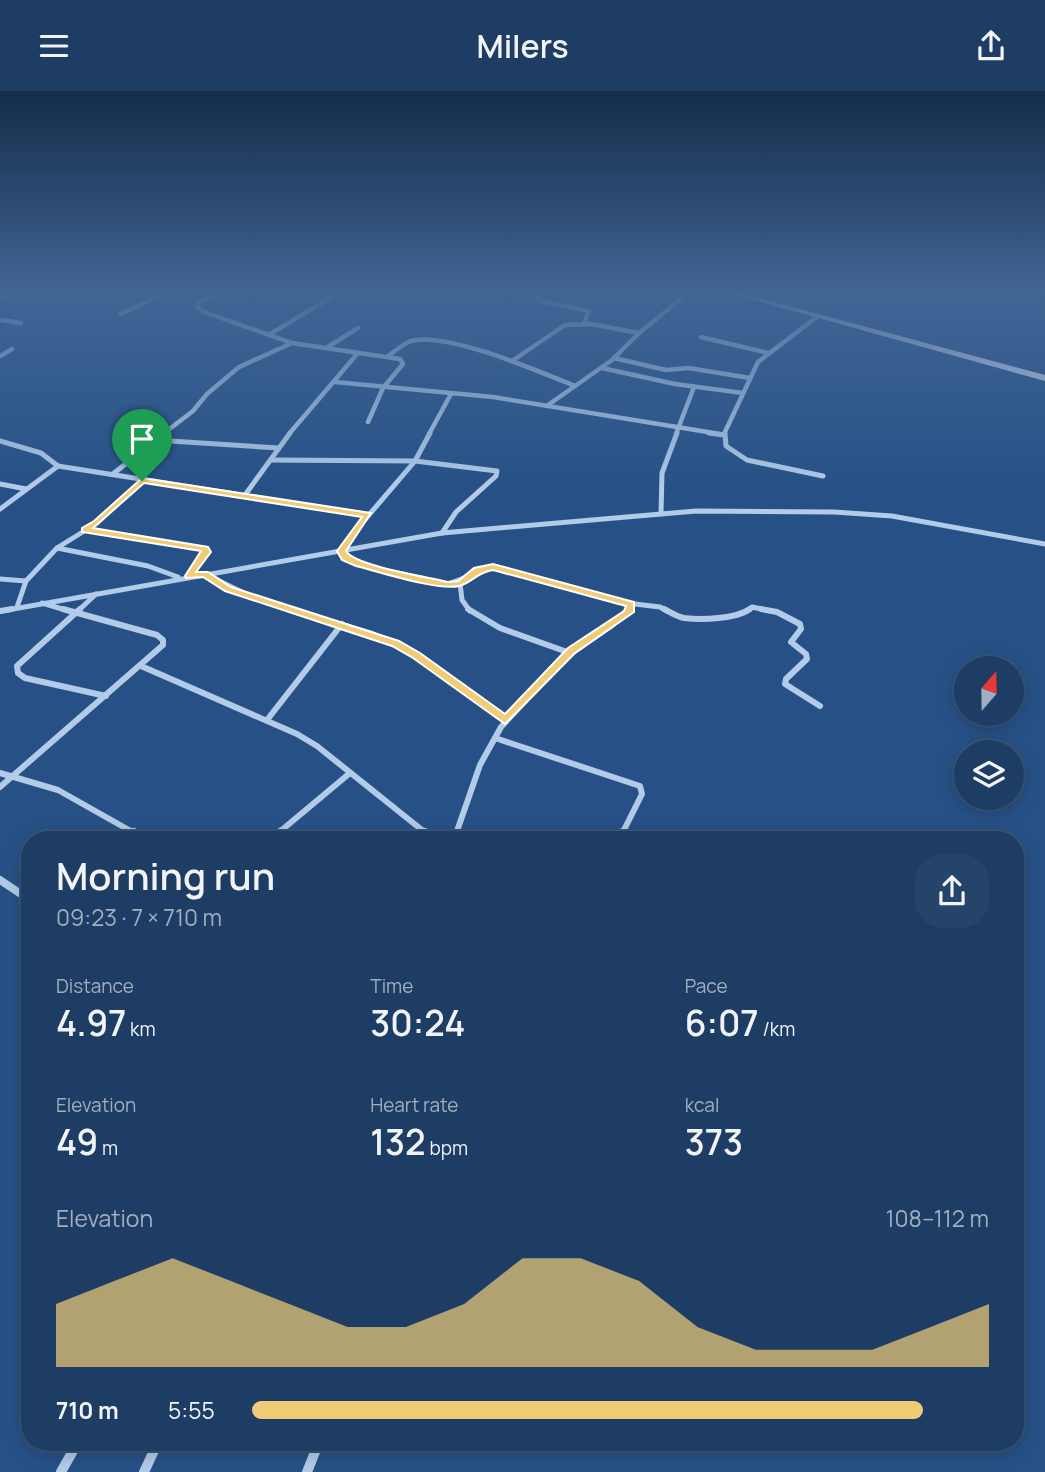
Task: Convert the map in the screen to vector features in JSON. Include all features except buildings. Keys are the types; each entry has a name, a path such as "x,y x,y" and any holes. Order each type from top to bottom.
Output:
{"main road":[{"path":"973,358 1045,378"}],"street":[{"path":"114,473 192,411 206,394 239,367 258,358"},
{"path":"245,495 279,448 354,358"},
{"path":"368,422 383,388 403,364 398,358"},
{"path":"501,358 575,386"},
{"path":"512,361 516,358"},
{"path":"548,405 613,358"},
{"path":"616,358 666,370 689,368 750,378"},
{"path":"762,358 724,435 726,446 734,454 747,460 823,476"},
{"path":"602,368 694,387 743,393"},
{"path":"335,382 548,405 724,435"},
{"path":"662,514 662,473 694,387"},
{"path":"341,551 415,461 451,394"},
{"path":"155,440 279,448"},
{"path":"0,441 41,453 58,466 368,515"},
{"path":"271,460 415,461 497,471 496,476 448,521 442,533"},
{"path":"0,509 58,466"},
{"path":"17,607 26,580 57,548 97,523 142,481"},
{"path":"0,484 26,489"},
{"path":"0,611 178,577 442,533 662,514 834,512 892,516 1045,544"},
{"path":"85,530 205,549 206,552 189,576"},
{"path":"57,548 148,566 178,577"},
{"path":"341,551 345,558 360,564 448,585 460,583 477,569 493,567 631,604 660,607 682,618 718,615 731,618 742,615 752,607 760,607 800,624 801,629 790,642 807,654 807,659 786,679 785,684 820,706"},
{"path":"205,574 228,589 342,624 396,644 417,655 505,720"},
{"path":"0,579 26,580"},
{"path":"460,583 460,594 467,609 480,618 570,653"},
{"path":"97,593 17,666 18,673 26,678 106,696"},
{"path":"0,787 163,645 163,640 157,635 41,603"},
{"path":"457,831 484,755 505,720 583,641 621,619 629,612 631,604"},
{"path":"267,720 342,624"},
{"path":"141,666 267,720 317,746 424,831"},
{"path":"495,738 640,786 642,794 624,831"},
{"path":"0,773 66,794 110,816 132,831"},
{"path":"281,831 350,773"},
{"path":"0,880 21,894"},
{"path":"61,1472 73,1451"},
{"path":"144,1472 154,1451"},
{"path":"307,1472 315,1451"}],"route":[{"path":"142,481 368,515 345,543 341,551 345,558 448,585 460,583 477,569 493,567 631,604 629,612 572,650 505,720 417,655 396,644 342,624 228,589 205,574 189,576 206,552 205,549 85,530 97,523 142,481"}]}
